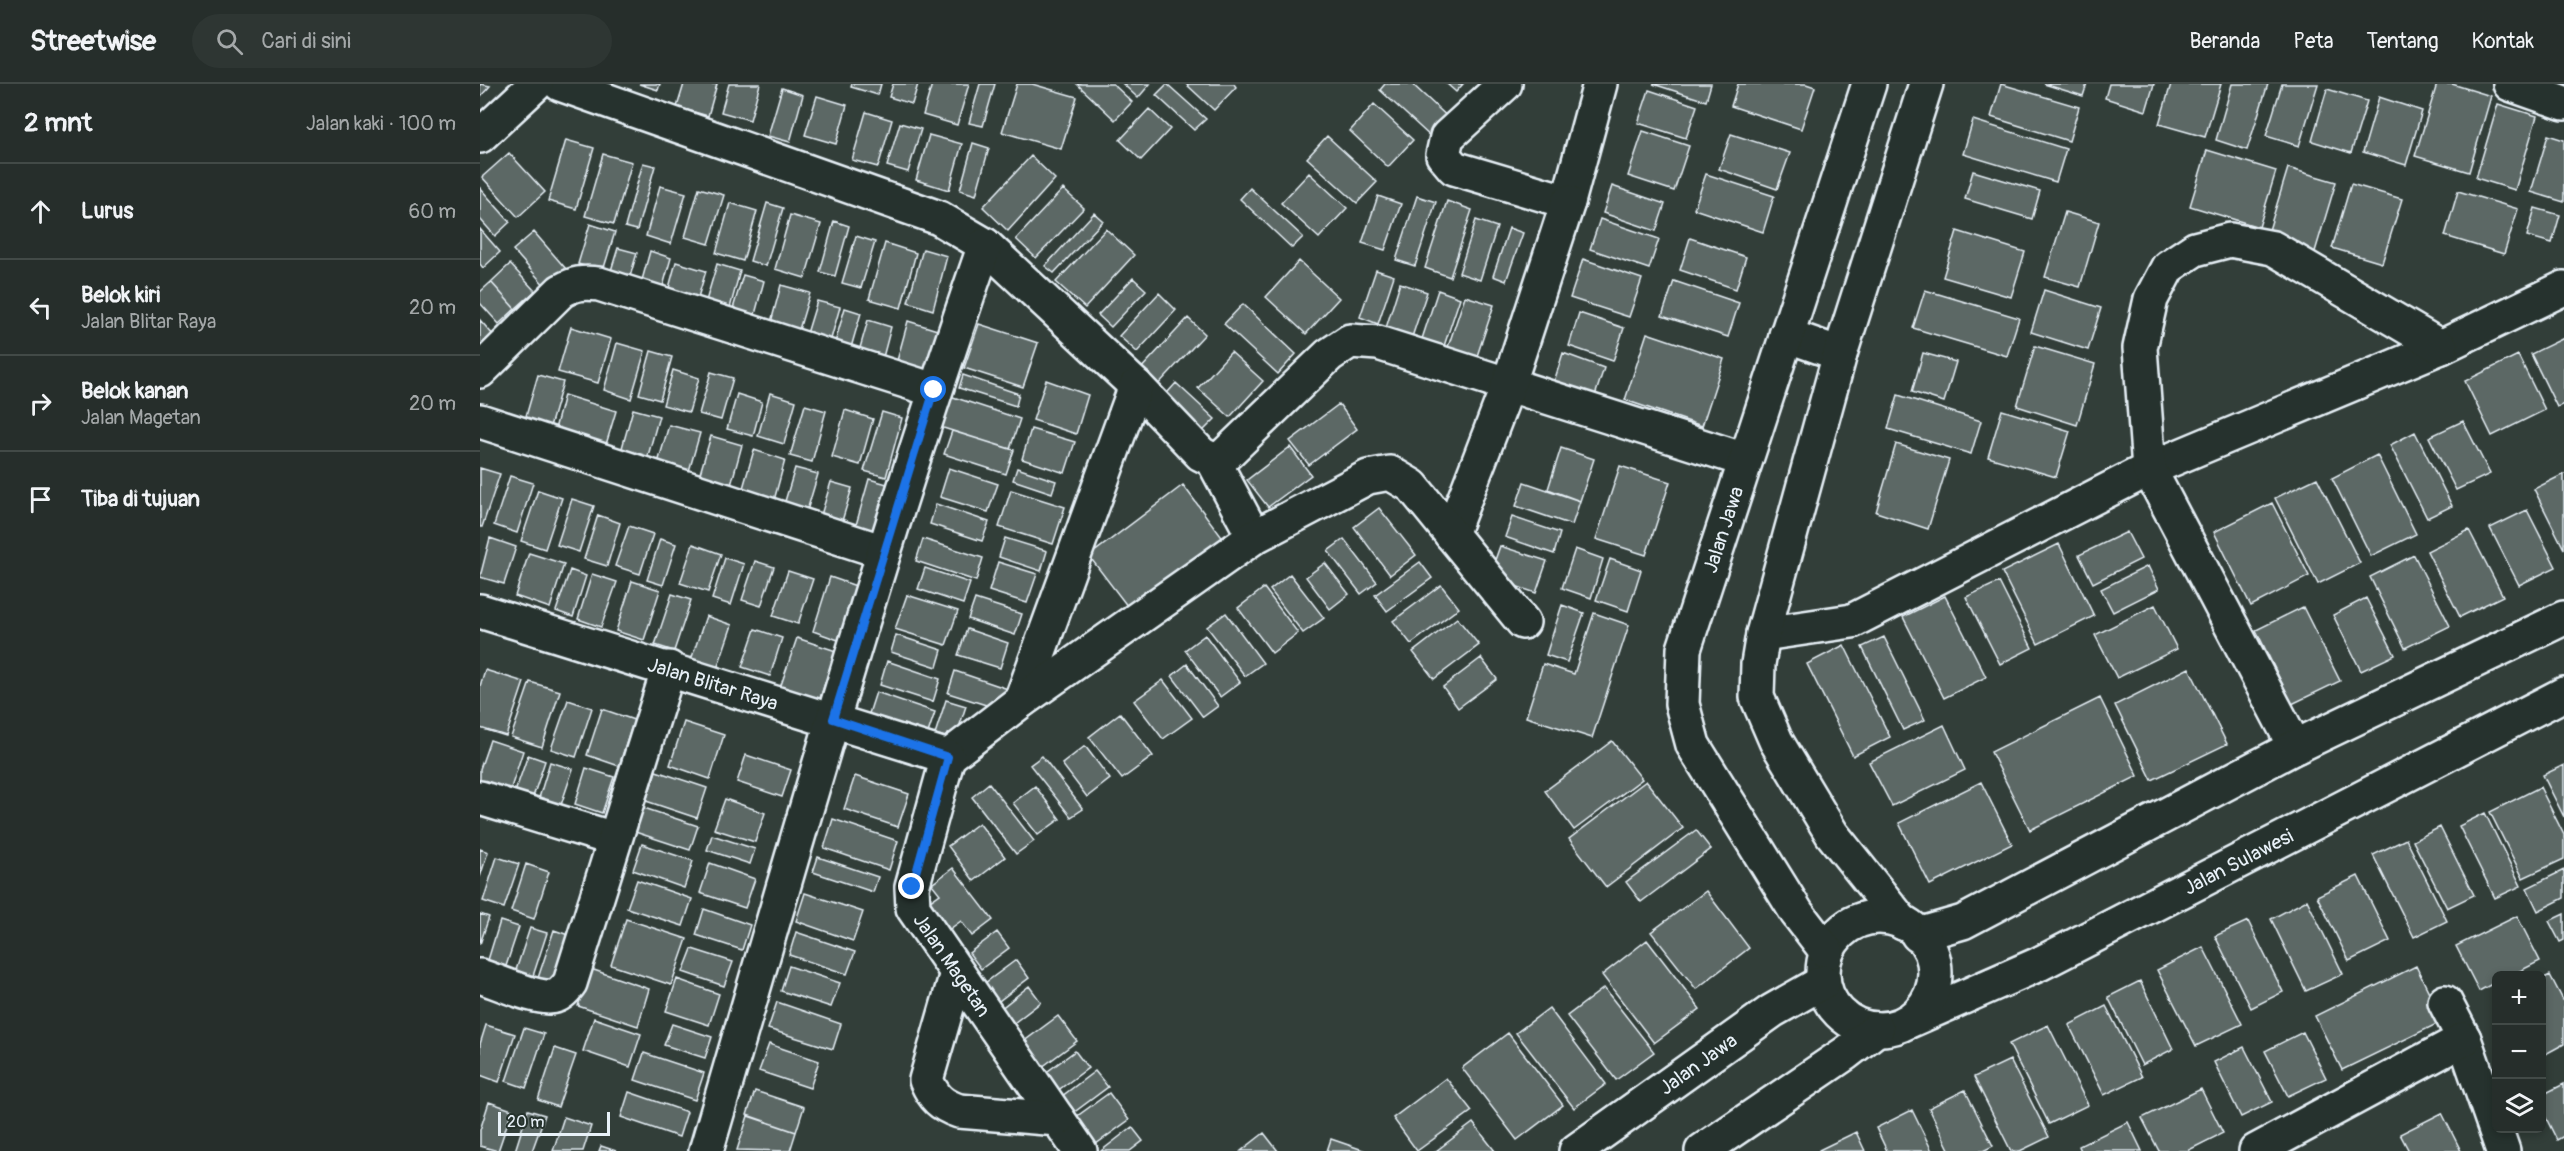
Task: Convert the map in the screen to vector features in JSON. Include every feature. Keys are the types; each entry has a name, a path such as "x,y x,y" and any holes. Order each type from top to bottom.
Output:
{"street":[{"path":"480,136 536,84"},
{"path":"560,84 939,219 985,245 1136,386 1201,454 1213,460 1254,537"},
{"path":"1505,84 1447,137 1443,155 1454,168 1568,202"},
{"path":"1451,534 1508,386 1568,202 1600,84"},
{"name":"Jalan Jawa","path":"1576,1151 1772,1011 1825,967 1797,913 1693,745 1682,704 1684,649 1869,84"},
{"path":"1926,84 1839,354 1763,633 1758,664 1757,697 1776,741 1832,834 1911,929 1928,948 1934,964 1934,980 1930,996 1921,1010 1909,1021 1899,1026 1876,1029 1852,1023 1833,1006 1825,967 1837,936 1851,925 1868,918 1886,918 1911,929 1963,922 2295,747 2564,618"},
{"path":"2510,84 2564,103"},
{"path":"2295,747 2149,469 2140,348 2151,299 2168,267 2195,249 2230,240 2273,248 2441,347"},
{"path":"706,1151 884,552 934,390 985,245"},
{"path":"480,371 561,291 574,283 586,282 599,284 934,390"},
{"path":"1763,633 1852,621 2149,469 2441,347 2564,288"},
{"path":"1786,335 1839,354"},
{"path":"1213,460 1223,457 1329,355 1350,341 1378,343 1745,460"},
{"path":"1021,701 1136,386"},
{"path":"480,421 884,552"},
{"path":"948,757 1021,701 1254,537 1368,477 1390,473 1412,486 1523,622"},
{"name":"Jalan Blitar Raya","path":"480,611 833,719 948,757"},
{"path":"480,976 542,997 554,997 570,983 669,668"},
{"name":"Jalan Sulawesi","path":"1909,1021 2039,964 2564,694"},
{"name":"Jalan Magetan","path":"948,757 912,887 913,908 1080,1151"},
{"path":"480,798 614,839"},
{"path":"957,973 926,1080 934,1097 945,1106 959,1111 1058,1119"},
{"path":"2445,1002 2464,1039 2503,1151"},
{"path":"1702,1151 1846,1053 1876,1029"},
{"path":"2256,1151 2464,1039"}],"building":[{"path":"480,84 490,86 480,97"},
{"path":"639,84 660,84 658,90"},
{"path":"684,84 717,84 708,116 677,107"},
{"path":"729,84 760,84 750,120 721,112"},
{"path":"852,84 881,84 878,95 851,87"},
{"path":"893,84 918,84 912,104 889,97"},
{"path":"932,84 969,84 957,125 923,115"},
{"path":"980,84 995,84 983,126 969,123"},
{"path":"1017,84 1032,84 1077,97 1061,149 1002,132"},
{"path":"1077,84 1113,84 1132,102 1115,120"},
{"path":"1123,84 1150,84 1138,98"},
{"path":"1167,84 1206,119 1194,130 1156,95"},
{"path":"1186,84 1234,84 1236,87 1214,110"},
{"path":"1385,84 1412,84 1451,120 1433,139 1380,90"},
{"path":"1447,84 1463,84 1456,92"},
{"path":"1653,84 1711,84 1706,101"},
{"path":"1738,84 1806,84 1815,87 1801,129 1731,106"},
{"path":"2001,84 2079,107 2069,141 1991,117"},
{"path":"2044,84 2087,84 2083,96"},
{"path":"2109,84 2154,84 2146,111 2105,98"},
{"path":"2171,84 2221,84 2205,137 2159,124"},
{"path":"2232,84 2268,84 2247,150 2216,140"},
{"path":"2282,84 2318,84 2299,146 2266,136"},
{"path":"2437,84 2452,84 2491,96 2469,172 2415,156"},
{"path":"782,88 803,95 790,142 768,136"},
{"path":"2327,89 2367,101 2351,153 2312,141"},
{"path":"1649,90 1697,106 1686,138 1638,123"},
{"path":"817,96 847,105 836,144 805,135"},
{"path":"2379,97 2422,111 2406,165 2363,152"},
{"path":"1374,104 1413,140 1388,167 1350,131"},
{"path":"2498,104 2537,116 2515,190 2476,178"},
{"path":"1149,109 1170,129 1141,160 1120,140"},
{"path":"866,112 892,120 878,167 852,160"},
{"path":"1973,120 2066,149 2056,182 1963,154"},
{"path":"900,123 921,129 908,172 887,166"},
{"path":"1643,131 1689,146 1674,191 1628,176"},
{"path":"1731,134 1790,153 1777,189 1719,169"},
{"path":"929,135 962,144 949,190 916,180"},
{"path":"2548,135 2564,140 2564,202 2531,192"},
{"path":"1327,136 1377,182 1357,203 1307,158"},
{"path":"566,140 594,148 576,209 548,201"},
{"path":"973,143 989,148 976,195 960,190"},
{"path":"2207,150 2276,171 2259,227 2190,206"},
{"path":"509,153 545,192 518,217 482,177"},
{"path":"603,154 632,162 614,224 585,216"},
{"path":"1031,156 1055,179 1008,231 983,207"},
{"path":"643,163 655,166 637,230 625,227"},
{"path":"2288,168 2336,182 2314,255 2266,240"},
{"path":"1973,171 2040,191 2032,219 1965,199"},
{"path":"1309,173 1347,208 1319,238 1281,203"},
{"path":"1706,174 1774,196 1763,232 1694,209"},
{"path":"2351,184 2402,199 2382,263 2332,248"},
{"path":"660,186 686,193 671,244 646,236"},
{"path":"1612,186 1665,204 1656,231 1603,213"},
{"path":"480,188 510,222 495,236 480,219"},
{"path":"699,188 724,195 709,244 685,237"},
{"path":"1250,188 1303,237 1292,248 1240,199"},
{"path":"1063,189 1084,208 1036,258 1016,239"},
{"path":"2458,191 2518,209 2504,254 2445,236"},
{"path":"1378,196 1401,204 1385,250 1362,243"},
{"path":"1417,196 1436,202 1415,266 1396,260"},
{"path":"1447,201 1472,210 1450,277 1425,268"},
{"path":"730,203 757,211 743,261 716,253"},
{"path":"767,203 783,208 766,266 750,261"},
{"path":"2535,208 2560,215 2552,243 2527,236"},
{"path":"2065,212 2099,222 2080,287 2045,277"},
{"path":"1094,213 1103,221 1054,273 1045,266"},
{"path":"790,215 821,224 805,278 775,269"},
{"path":"1600,219 1659,239 1649,269 1590,249"},
{"path":"1476,220 1497,227 1480,280 1459,273"},
{"path":"834,221 849,226 835,276 820,272"},
{"path":"590,224 615,232 603,271 578,264"},
{"path":"1509,228 1523,233 1506,281 1493,276"},
{"path":"480,229 500,252 483,268 480,264"},
{"path":"1106,229 1134,255 1085,308 1056,282"},
{"path":"1957,231 2025,252 2011,297 1943,277"},
{"path":"534,232 566,269 546,287 513,250"},
{"path":"856,236 875,242 861,288 842,283"},
{"path":"1690,238 1746,257 1736,289 1680,270"},
{"path":"885,243 916,253 901,308 869,299"},
{"path":"618,248 637,253 628,283 609,277"},
{"path":"923,249 947,256 933,310 908,302"},
{"path":"650,251 671,258 660,297 639,291"},
{"path":"1583,259 1642,279 1629,317 1570,298"},
{"path":"1299,261 1339,298 1306,334 1266,297"},
{"path":"676,262 706,271 695,307 666,299"},
{"path":"510,264 535,291 515,309 491,282"},
{"path":"717,264 740,271 730,308 706,301"},
{"path":"1376,270 1394,276 1378,324 1360,317"},
{"path":"743,275 764,281 754,318 732,312"},
{"path":"1133,278 1146,290 1111,327 1098,315"},
{"path":"1674,281 1739,303 1728,337 1662,316"},
{"path":"491,282 515,309 499,324 480,303 480,292"},
{"path":"1400,283 1427,292 1412,337 1386,328"},
{"path":"781,285 810,293 798,333 770,326"},
{"path":"1438,290 1460,298 1442,352 1420,345"},
{"path":"1925,290 2019,318 2007,356 1913,328"},
{"path":"2044,290 2101,308 2088,350 2031,332"},
{"path":"1159,293 1176,310 1137,352 1119,336"},
{"path":"1465,296 1494,305 1476,359 1447,350"},
{"path":"817,301 840,307 829,346 805,340"},
{"path":"1243,304 1296,354 1278,374 1224,324"},
{"path":"845,308 861,313 850,351 834,346"},
{"path":"1579,313 1624,328 1613,361 1569,346"},
{"path":"1188,318 1205,334 1154,389 1137,373"},
{"path":"480,320 494,336 480,349"},
{"path":"868,320 891,327 882,361 858,355"},
{"path":"908,321 947,333 933,380 895,368"},
{"path":"979,324 1038,343 1023,387 964,368"},
{"path":"571,327 611,339 598,383 558,372"},
{"path":"1647,333 1724,359 1702,426 1625,400"},
{"path":"2564,338 2564,404 2557,407 2531,354"},
{"path":"617,343 645,351 631,399 604,390"},
{"path":"2035,346 2095,364 2077,425 2017,406"},
{"path":"651,351 672,357 660,400 639,394"},
{"path":"1231,352 1263,381 1230,417 1198,388"},
{"path":"1563,353 1604,368 1594,399 1553,385"},
{"path":"1923,353 1956,362 1944,402 1912,392"},
{"path":"2518,355 2545,410 2492,436 2465,381"},
{"path":"673,370 699,378 689,412 663,405"},
{"path":"711,372 733,378 721,420 699,414"},
{"path":"538,375 563,382 549,430 524,423"},
{"path":"963,375 1019,394 1016,406 959,388"},
{"path":"1046,380 1088,395 1076,434 1033,420"},
{"path":"1176,383 1215,419 1198,436 1160,401"},
{"path":"770,393 796,401 784,444 758,436"},
{"path":"737,394 762,402 753,436 727,429"},
{"path":"564,395 616,411 605,448 554,433"},
{"path":"947,395 1020,419 1010,449 937,426"},
{"path":"1898,395 1981,421 1971,454 1888,429"},
{"path":"1339,404 1357,429 1309,465 1290,441"},
{"path":"805,405 826,411 812,462 790,456"},
{"path":"633,409 659,416 646,463 620,455"},
{"path":"845,410 873,419 860,465 832,457"},
{"path":"2002,410 2070,431 2056,477 1988,457"},
{"path":"882,412 902,418 886,477 864,471"},
{"path":"2463,421 2490,474 2456,490 2429,437"},
{"path":"669,425 700,433 687,478 656,470"},
{"path":"1031,429 1075,442 1065,473 1022,459"},
{"path":"952,431 1014,450 1006,474 944,454"},
{"path":"2415,432 2452,506 2427,518 2390,445"},
{"path":"711,436 742,445 728,496 696,487"},
{"path":"1896,444 1949,460 1928,529 1876,512"},
{"path":"1290,447 1311,475 1268,507 1247,480"},
{"path":"1561,448 1594,459 1580,501 1548,489"},
{"path":"754,450 785,460 773,504 741,495"},
{"path":"2377,455 2416,534 2371,556 2332,478"},
{"path":"1620,466 1670,482 1646,555 1596,539"},
{"path":"480,468 500,474 482,527 480,527"},
{"path":"795,468 818,474 806,514 783,508"},
{"path":"949,468 998,484 988,512 940,497"},
{"path":"1017,468 1056,481 1052,493 1013,480"},
{"path":"2564,474 2564,549 2534,489"},
{"path":"510,476 533,483 517,533 494,525"},
{"path":"2317,478 2360,563 2318,584 2275,498"},
{"path":"869,479 887,484 873,530 856,525"},
{"path":"831,482 852,488 839,531 818,525"},
{"path":"1524,482 1580,501 1572,525 1516,506"},
{"path":"1183,485 1224,540 1131,611 1089,556"},
{"path":"538,490 562,498 545,549 521,541"},
{"path":"1011,490 1065,507 1053,544 999,527"},
{"path":"572,499 594,506 579,552 557,545"},
{"path":"2272,503 2309,576 2251,606 2214,532"},
{"path":"936,504 989,522 982,541 930,524"},
{"path":"1379,508 1416,555 1390,575 1354,527"},
{"path":"2527,510 2556,567 2519,585 2490,528"},
{"path":"598,515 620,523 607,566 584,559"},
{"path":"1512,517 1560,533 1554,554 1505,537"},
{"path":"629,526 653,534 640,574 615,566"},
{"path":"2469,530 2503,596 2460,617 2427,551"},
{"path":"2127,532 2141,559 2093,583 2079,555"},
{"path":"490,538 516,547 504,584 480,577"},
{"path":"1005,538 1047,551 1041,571 999,557"},
{"path":"660,539 676,544 663,585 647,580"},
{"path":"923,539 983,558 976,581 916,561"},
{"path":"1344,539 1377,582 1361,594 1328,551"},
{"path":"693,544 721,554 708,592 680,583"},
{"path":"2059,544 2094,616 2038,644 2002,572"},
{"path":"1500,546 1547,561 1536,593 1489,577"},
{"path":"1575,549 1603,559 1591,598 1562,588"},
{"path":"529,553 564,564 550,608 515,596"},
{"path":"2414,555 2450,626 2405,648 2370,577"},
{"path":"725,558 744,564 731,605 712,599"},
{"path":"1610,559 1641,570 1628,611 1596,600"},
{"path":"755,561 774,567 761,606 742,600"},
{"path":"998,562 1037,574 1027,603 989,591"},
{"path":"1420,562 1432,578 1387,611 1375,595"},
{"path":"1325,563 1349,594 1330,609 1306,577"},
{"path":"2148,566 2159,589 2113,612 2101,589"},
{"path":"925,568 970,583 963,604 918,589"},
{"path":"570,570 586,576 573,617 556,611"},
{"path":"788,571 813,579 798,624 773,616"},
{"path":"592,574 617,582 601,627 578,619"},
{"path":"1290,574 1324,618 1303,633 1270,590"},
{"path":"830,577 859,587 841,641 813,631"},
{"path":"632,581 660,590 644,640 616,631"},
{"path":"1999,582 2032,648 2000,664 1966,597"},
{"path":"1441,585 1459,608 1411,644 1393,621"},
{"path":"1264,588 1298,633 1272,653 1238,608"},
{"path":"672,594 691,600 674,651 655,645"},
{"path":"907,595 958,611 946,645 895,629"},
{"path":"1945,596 1986,677 1944,698 1903,617"},
{"path":"2366,598 2395,655 2361,671 2333,615"},
{"path":"975,599 1022,614 1015,635 968,619"},
{"path":"1562,605 1584,613 1567,662 1546,655"},
{"path":"2155,605 2177,649 2117,678 2095,635"},
{"path":"2303,607 2340,681 2292,704 2256,630"},
{"path":"1226,613 1263,663 1245,676 1207,627"},
{"path":"1594,613 1629,625 1592,738 1526,717 1543,664 1574,674"},
{"path":"706,616 732,625 717,669 691,660"},
{"path":"1457,618 1479,645 1434,679 1413,652"},
{"path":"755,629 782,638 770,676 742,667"},
{"path":"967,629 1008,643 1000,668 958,655"},
{"path":"896,635 942,650 937,667 891,652"},
{"path":"1205,635 1240,682 1220,697 1185,650"},
{"path":"1884,637 1925,720 1903,730 1862,647"},
{"path":"797,638 836,651 819,701 780,688"},
{"path":"1844,645 1890,737 1853,756 1807,664"},
{"path":"1481,658 1497,679 1458,708 1443,687"},
{"path":"887,661 940,679 933,702 880,685"},
{"path":"1187,664 1218,706 1203,717 1172,676"},
{"path":"2189,668 2227,744 2152,780 2115,705"},
{"path":"485,670 524,682 506,736 480,728 480,686"},
{"path":"955,671 1008,689 1002,710 948,693"},
{"path":"1163,680 1192,718 1163,739 1134,701"},
{"path":"530,682 560,691 542,747 511,737"},
{"path":"876,692 935,712 924,745 865,726"},
{"path":"2100,698 2138,776 2030,830 1991,752"},
{"path":"568,700 592,708 576,757 551,749"},
{"path":"946,700 966,706 955,740 935,734"},
{"path":"602,709 634,720 619,766 587,755"},
{"path":"1120,713 1153,756 1122,779 1089,737"},
{"path":"684,722 724,735 710,779 670,765"},
{"path":"1944,725 1965,770 1892,806 1869,762"},
{"path":"490,740 523,751 510,791 480,781 480,769"},
{"path":"1612,741 1642,779 1574,830 1545,791"},
{"path":"1085,746 1110,779 1087,797 1062,764"},
{"path":"528,755 545,761 532,800 514,795"},
{"path":"746,755 791,770 782,797 737,782"},
{"path":"1042,756 1083,809 1071,817 1030,765"},
{"path":"550,762 573,769 561,805 539,798"},
{"path":"2564,765 2564,817 2543,775"},
{"path":"586,768 614,777 602,813 575,804"},
{"path":"656,771 707,788 697,818 646,801"},
{"path":"855,776 909,794 898,827 844,809"},
{"path":"1646,781 1683,828 1606,887 1569,839"},
{"path":"1981,782 2012,844 1930,885 1899,823"},
{"path":"989,783 1034,841 1016,854 972,797"},
{"path":"1035,786 1060,819 1038,835 1013,803"},
{"path":"2540,787 2564,835 2564,859 2523,878 2490,812"},
{"path":"725,799 765,813 755,842 714,829"},
{"path":"641,807 698,826 690,850 632,831"},
{"path":"2485,813 2521,886 2495,898 2459,826"},
{"path":"833,819 898,841 889,870 824,848"},
{"path":"979,823 1005,857 974,881 948,846"},
{"path":"2440,827 2474,895 2447,908 2413,841"},
{"path":"1696,830 1711,849 1641,902 1626,882"},
{"path":"712,835 755,849 750,864 707,850"},
{"path":"2406,839 2447,921 2414,937 2373,855"},
{"path":"642,844 693,861 684,888 633,870"},
{"path":"480,849 488,852 480,877"},
{"path":"497,857 519,864 504,908 483,901"},
{"path":"818,857 878,877 873,892 813,872"},
{"path":"710,863 755,879 745,908 700,893"},
{"path":"526,864 549,872 534,919 511,911"},
{"path":"953,868 993,920 972,936 961,921 940,936 919,909 940,894 932,884"},
{"path":"2564,870 2564,898 2538,911 2527,888"},
{"path":"2358,876 2390,941 2349,961 2317,896"},
{"path":"637,880 692,899 683,926 627,908"},
{"path":"1706,891 1749,948 1696,989 1651,932"},
{"path":"805,893 863,912 853,941 796,921"},
{"path":"2307,900 2343,974 2306,991 2271,919"},
{"path":"704,909 750,925 742,950 696,935"},
{"path":"480,914 489,917 480,944"},
{"path":"2564,914 2564,940 2560,942 2549,921"},
{"path":"2517,916 2540,961 2520,971 2492,971 2492,984 2479,991 2456,946"},
{"path":"626,919 687,939 671,985 611,965"},
{"path":"500,921 519,927 506,966 488,960"},
{"path":"2248,921 2283,992 2251,1008 2215,936"},
{"path":"530,928 547,933 532,979 515,973"},
{"path":"554,930 571,936 553,990 536,984"},
{"path":"796,932 855,952 847,974 789,955"},
{"path":"997,932 1009,948 981,969 969,953"},
{"path":"1647,940 1700,1009 1654,1043 1602,975"},
{"path":"2203,947 2242,1024 2196,1046 2157,970"},
{"path":"692,949 733,962 724,986 683,972"},
{"path":"1016,960 1029,978 995,1004 981,986"},
{"path":"789,966 840,983 831,1007 781,991"},
{"path":"2416,966 2443,1021 2342,1070 2315,1016"},
{"path":"591,969 649,989 638,1026 578,1006"},
{"path":"2550,975 2564,1002 2564,1044 2546,1054 2546,1025 2546,977"},
{"path":"677,979 719,994 709,1025 666,1011"},
{"path":"2140,981 2173,1049 2142,1065 2108,997"},
{"path":"1029,986 1041,1002 1010,1026 999,1010"},
{"path":"1604,988 1654,1052 1616,1080 1567,1016"},
{"path":"777,1002 841,1024 833,1049 768,1029"},
{"path":"2106,1006 2142,1077 2104,1095 2069,1025"},
{"path":"1549,1008 1606,1084 1574,1108 1516,1033"},
{"path":"1058,1016 1077,1041 1038,1070 1019,1045"},
{"path":"594,1018 641,1034 630,1067 583,1051"},
{"path":"672,1024 712,1037 705,1058 664,1045"},
{"path":"486,1025 515,1034 499,1082 480,1075 480,1044"},
{"path":"2048,1025 2088,1105 2049,1124 2009,1044"},
{"path":"524,1028 544,1034 526,1088 506,1081"},
{"path":"2303,1032 2326,1078 2288,1096 2265,1051"},
{"path":"1508,1033 1563,1105 1517,1140 1462,1068"},
{"path":"769,1044 819,1061 810,1088 759,1071"},
{"path":"2244,1047 2272,1102 2241,1117 2214,1062"},
{"path":"555,1048 576,1055 558,1107 538,1100"},
{"path":"1075,1051 1088,1068 1053,1094 1040,1077"},
{"path":"644,1053 704,1073 695,1100 635,1080"},
{"path":"2010,1060 2049,1137 2020,1151 2011,1151 1974,1077"},
{"path":"1095,1071 1108,1087 1065,1119 1053,1103"},
{"path":"1446,1078 1472,1111 1417,1151 1393,1118"},
{"path":"2564,1084 2564,1136 2557,1140 2546,1118 2546,1093"},
{"path":"2201,1089 2223,1133 2187,1151 2159,1151 2142,1118"},
{"path":"1965,1090 1993,1146 1983,1151 1950,1151 1929,1108"},
{"path":"755,1091 804,1107 796,1132 747,1115"},
{"path":"629,1092 687,1112 679,1137 621,1117"},
{"path":"1109,1093 1129,1120 1096,1144 1076,1117"},
{"path":"489,1102 512,1110 498,1151 480,1146 480,1130"},
{"path":"528,1110 545,1115 532,1151 515,1151"},
{"path":"1912,1110 1932,1151 1887,1151 1876,1128"},
{"path":"2442,1113 2461,1151 2409,1151 2400,1134"},
{"path":"748,1116 796,1132 790,1151 737,1150"},
{"path":"564,1117 591,1126 583,1151 553,1151"},
{"path":"2128,1122 2142,1151 2081,1151 2079,1146"},
{"path":"1473,1123 1495,1151 1436,1151"},
{"path":"1132,1127 1143,1141 1130,1151 1101,1151"},
{"path":"1856,1132 1865,1151 1819,1151 1819,1150"},
{"path":"1264,1133 1278,1151 1241,1151"},
{"path":"1331,1139 1366,1151 1327,1151"},
{"path":"601,1146 616,1151 599,1151"}],"route":[{"path":"912,887 948,757 833,719 934,390"}]}
